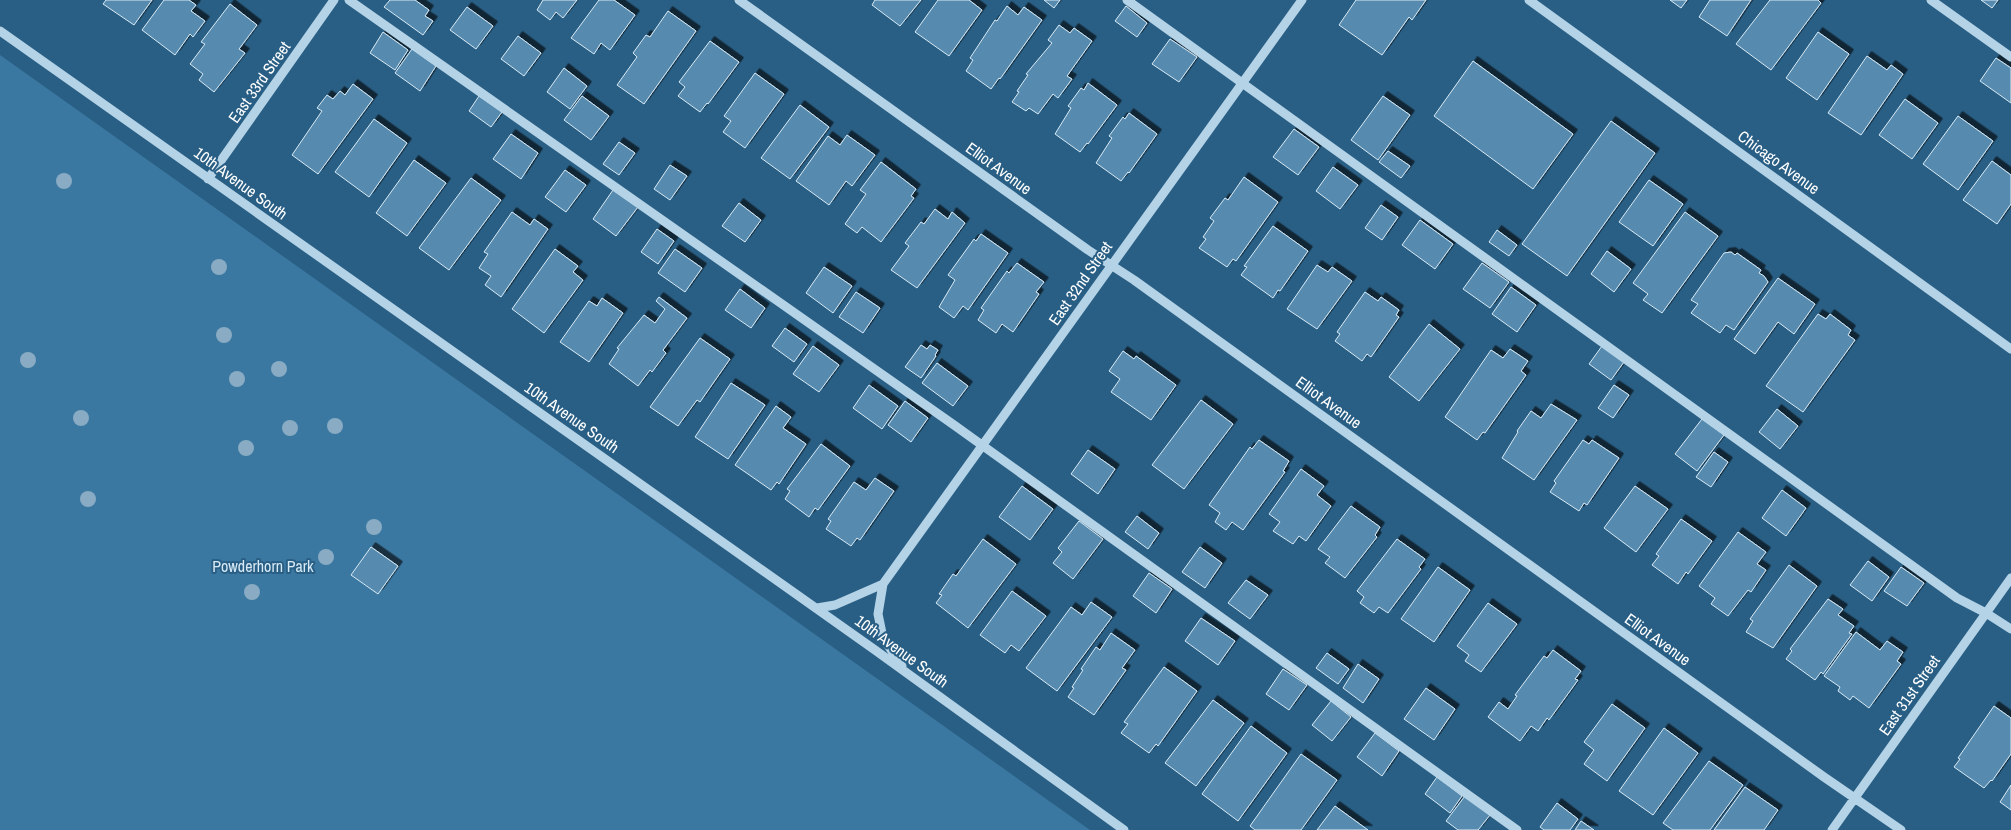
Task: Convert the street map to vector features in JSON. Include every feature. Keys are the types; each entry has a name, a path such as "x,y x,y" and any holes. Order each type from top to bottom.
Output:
{"street":[{"name":"East 33rd Street","path":"208,180 334,0"},
{"path":"349,0 984,446 1517,830"},
{"name":"Elliot Avenue","path":"740,0 1901,830"},
{"path":"1127,0 1957,598 1986,613 2011,630"},
{"name":"East 32nd Street","path":"905,671 884,638 878,614 883,584 984,446 1111,265 1302,0"},
{"name":"Chicago Avenue","path":"1529,0 2011,349"},
{"path":"1930,0 2011,57"},
{"name":"10th Avenue South","path":"0,31 208,180 817,608 1124,830"},
{"name":"East 31st Street","path":"1832,830 2011,578"},
{"path":"817,608 835,605 883,584"}],"green space":[{"name":"Powderhorn Park","path":"0,55 1090,830 0,830"}],"building":[{"path":"106,0 152,0 134,25 103,4"},
{"path":"164,0 189,0 196,5 191,11 205,21 193,37 190,34 175,55 142,30"},
{"path":"390,0 415,0 429,10 425,16 433,21 423,35 384,7"},
{"path":"543,0 577,0 563,18 556,12 550,20 537,10"},
{"path":"599,0 614,0 635,15 610,50 601,43 594,54 571,38"},
{"path":"875,0 921,0 900,26 872,5"},
{"path":"938,0 969,0 982,10 949,56 915,32"},
{"path":"1044,0 1060,0 1054,8"},
{"path":"1356,0 1426,0 1412,20 1409,17 1382,55 1339,25"},
{"path":"1670,0 1687,0 1681,8"},
{"path":"1710,0 1751,0 1727,36 1699,17"},
{"path":"1770,0 1818,0 1821,3 1771,70 1736,44"},
{"path":"1981,0 1998,0 1992,8"},
{"path":"230,4 257,25 239,49 245,53 214,92 199,80 203,74 190,64 205,44 201,42"},
{"path":"1007,6 1018,15 1024,7 1042,20 991,89 966,71 973,60 970,58 995,20 997,21"},
{"path":"1126,6 1147,23 1137,37 1115,21"},
{"path":"467,7 493,26 476,49 450,30"},
{"path":"668,11 696,31 644,104 617,85 637,57 633,53 646,35 650,37"},
{"path":"1059,25 1070,33 1074,28 1092,41 1067,76 1072,79 1058,98 1053,94 1038,114 1029,108 1026,111 1012,102 1028,75 1026,74 1052,43 1048,40"},
{"path":"383,32 408,50 395,70 370,53"},
{"path":"1818,32 1849,54 1817,100 1786,78"},
{"path":"518,36 541,53 524,76 501,59"},
{"path":"1170,39 1197,57 1179,82 1152,64"},
{"path":"710,41 739,62 700,112 678,96 685,87 679,82"},
{"path":"412,49 436,66 420,91 395,73"},
{"path":"1867,56 1887,70 1891,65 1903,74 1861,135 1828,113"},
{"path":"1996,58 2011,68 2011,103 1980,81"},
{"path":"1473,61 1573,134 1533,189 1434,116"},
{"path":"564,68 587,86 570,109 547,92"},
{"path":"755,73 784,94 745,148 723,132 731,121 724,116"},
{"path":"1088,83 1117,105 1080,152 1055,134 1071,108 1068,106 1081,88 1084,90"},
{"path":"353,84 373,99 318,174 292,155 322,111 317,108 327,95 333,99 340,91 345,95"},
{"path":"479,96 502,112 491,127 469,111"},
{"path":"582,96 609,116 591,140 564,120"},
{"path":"1383,96 1410,115 1378,160 1351,140"},
{"path":"1905,99 1938,123 1912,159 1879,135"},
{"path":"800,105 829,127 790,179 761,158"},
{"path":"1129,113 1157,134 1121,181 1096,163 1112,138 1109,136 1123,117 1125,119"},
{"path":"1958,116 1993,141 1958,190 1923,164"},
{"path":"374,119 407,143 369,197 335,172"},
{"path":"1611,121 1655,153 1567,276 1522,244"},
{"path":"1294,129 1319,147 1298,175 1273,157"},
{"path":"511,134 538,153 521,179 493,159"},
{"path":"847,135 875,155 852,186 846,181 829,205 796,181 828,136 840,145"},
{"path":"619,142 635,153 619,175 603,164"},
{"path":"1388,151 1410,166 1401,178 1379,162"},
{"path":"414,160 446,183 407,236 376,213"},
{"path":"1992,161 2011,175 2011,204 1997,224 1963,200"},
{"path":"881,162 916,189 911,196 914,198 881,242 862,227 857,233 845,224 866,194 860,190"},
{"path":"670,165 687,176 670,200 654,189"},
{"path":"1333,167 1358,185 1340,209 1316,191"},
{"path":"565,170 586,185 566,212 545,197"},
{"path":"1244,177 1278,202 1236,261 1233,259 1227,267 1199,248 1206,239 1203,237 1214,221 1210,218 1225,198 1228,200"},
{"path":"471,178 501,200 449,270 419,248"},
{"path":"1649,180 1683,204 1653,246 1619,222"},
{"path":"613,190 638,207 616,236 593,219"},
{"path":"739,203 761,220 745,242 722,226"},
{"path":"1381,205 1398,217 1382,240 1365,228"},
{"path":"935,209 948,219 952,212 965,223 917,288 891,270 909,246 905,243 921,222 924,224"},
{"path":"512,212 530,225 534,219 548,229 501,297 485,285 491,276 479,268 488,254 484,252"},
{"path":"1685,212 1718,236 1662,313 1643,300 1648,294 1633,283"},
{"path":"1420,220 1453,244 1435,269 1402,245"},
{"path":"1273,226 1308,251 1273,298 1241,275 1247,267 1244,266"},
{"path":"657,229 674,241 658,264 641,252"},
{"path":"1497,230 1517,245 1509,256 1489,242"},
{"path":"981,234 1008,253 968,310 963,306 954,318 939,307 955,280 948,275 974,239 976,241"},
{"path":"555,249 578,266 573,272 583,280 544,333 512,309"},
{"path":"675,249 702,268 685,292 658,273"},
{"path":"1607,251 1631,269 1614,292 1591,274"},
{"path":"1731,252 1735,255 1737,253 1761,270 1759,273 1768,282 1734,330 1726,325 1720,333 1691,313 1698,304 1691,300 1724,253"},
{"path":"1017,263 1044,282 1036,292 1039,294 1013,332 1002,324 996,333 978,320 984,310 981,308 1007,271 1009,273"},
{"path":"1482,263 1509,282 1490,308 1463,289"},
{"path":"1317,265 1328,272 1332,267 1352,281 1317,329 1287,309"},
{"path":"824,267 852,286 833,313 806,293"},
{"path":"1778,278 1815,304 1794,334 1778,322 1755,354 1734,339"},
{"path":"1511,287 1536,305 1517,332 1492,314"},
{"path":"740,289 765,308 751,328 725,310"},
{"path":"856,292 880,308 863,333 839,317"},
{"path":"1365,292 1378,301 1381,297 1399,310 1396,315 1399,317 1371,357 1367,354 1362,361 1335,341 1340,334 1337,332"},
{"path":"659,297 687,318 663,350 666,353 652,372 650,370 638,386 609,364 619,349 617,348 644,315 655,323 665,309 656,301"},
{"path":"602,298 623,313 589,362 560,342 589,301 597,306"},
{"path":"1818,314 1826,319 1830,314 1851,330 1848,335 1855,340 1803,412 1766,386"},
{"path":"1429,324 1460,349 1419,401 1389,377"},
{"path":"785,328 807,344 794,362 772,346"},
{"path":"700,338 730,359 700,402 697,400 678,426 650,407"},
{"path":"921,345 927,349 930,345 938,350 921,378 905,367"},
{"path":"813,346 839,365 819,392 793,374"},
{"path":"1602,346 1624,362 1611,380 1589,364"},
{"path":"1510,349 1528,361 1521,371 1526,375 1485,433 1483,432 1477,440 1445,417 1491,350 1503,358"},
{"path":"1123,351 1134,359 1136,356 1176,385 1151,420 1111,392 1120,379 1109,371"},
{"path":"937,363 968,386 953,406 922,383"},
{"path":"731,383 765,405 728,459 695,437"},
{"path":"869,385 898,406 882,429 853,408"},
{"path":"1614,385 1629,395 1613,418 1598,408"},
{"path":"1201,400 1233,424 1184,489 1152,465"},
{"path":"905,401 928,418 911,442 888,425"},
{"path":"1551,404 1577,420 1534,480 1502,458 1531,411 1541,418"},
{"path":"776,406 791,417 783,428 806,444 779,484 777,482 771,490 735,465"},
{"path":"1777,409 1798,426 1780,449 1759,432"},
{"path":"1702,419 1724,435 1697,471 1675,454"},
{"path":"1259,440 1289,461 1283,471 1285,472 1243,530 1232,522 1226,530 1215,522 1220,513 1209,505 1250,447 1252,449"},
{"path":"1583,440 1589,444 1592,440 1619,458 1587,505 1584,503 1579,511 1550,492 1556,483 1554,481"},
{"path":"821,444 850,466 818,510 815,508 809,517 785,499 790,491 787,489"},
{"path":"1088,450 1115,469 1098,494 1071,474"},
{"path":"1714,452 1728,462 1711,487 1696,477"},
{"path":"1301,469 1324,486 1317,495 1331,506 1306,541 1299,536 1293,544 1273,531 1280,522 1269,514"},
{"path":"875,478 894,491 860,540 857,538 851,546 826,529 831,521 828,519 854,482 866,490"},
{"path":"1022,486 1053,509 1030,540 999,517"},
{"path":"1635,486 1668,509 1636,552 1604,528"},
{"path":"1782,490 1806,508 1786,536 1762,518"},
{"path":"1351,506 1380,527 1375,535 1377,537 1345,578 1325,563 1330,557 1318,549"},
{"path":"1137,516 1159,533 1148,549 1125,532"},
{"path":"1681,519 1712,541 1688,574 1686,572 1678,584 1652,565 1659,556 1656,554"},
{"path":"1079,521 1103,539 1073,579 1053,563 1062,552 1058,548"},
{"path":"1738,532 1766,552 1757,564 1766,570 1751,592 1748,590 1728,616 1711,604 1715,598 1699,586"},
{"path":"983,539 1016,564 968,628 936,603 942,595 939,594 953,574 956,576"},
{"path":"1397,539 1425,559 1419,567 1421,569 1388,613 1379,607 1374,613 1360,603 1364,597 1357,591"},
{"path":"371,547 398,566 378,594 351,575"},
{"path":"1200,547 1222,563 1205,588 1182,572"},
{"path":"1868,561 1889,577 1872,601 1850,585"},
{"path":"1789,565 1817,586 1773,648 1746,632 1753,621 1750,619"},
{"path":"1438,567 1470,590 1434,642 1401,619"},
{"path":"1901,567 1924,583 1907,606 1884,591"},
{"path":"1149,573 1172,589 1156,613 1133,596"},
{"path":"1246,580 1268,595 1250,619 1228,603"},
{"path":"1012,591 1046,616 1019,651 1011,645 1005,653 980,635"},
{"path":"1828,599 1843,609 1838,615 1854,626 1849,633 1852,634 1823,674 1821,672 1815,680 1786,659 1792,651 1790,649"},
{"path":"1091,602 1112,617 1057,691 1026,668 1071,607 1082,615"},
{"path":"1488,603 1517,624 1481,672 1465,661 1469,655 1457,646"},
{"path":"1201,618 1235,641 1218,665 1185,641"},
{"path":"1856,632 1880,650 1887,641 1903,652 1897,661 1901,664 1869,708 1853,696 1850,700 1838,691 1840,687 1824,676"},
{"path":"1111,633 1135,650 1122,668 1126,670 1094,715 1068,697 1083,670 1081,669 1096,647 1100,650"},
{"path":"1553,650 1581,671 1575,679 1578,680 1549,720 1547,718 1538,731 1531,726 1520,741 1488,717 1499,702 1508,709 1517,696 1515,695 1544,656 1547,658"},
{"path":"1327,653 1349,669 1338,684 1316,668"},
{"path":"1358,664 1379,679 1363,703 1343,688"},
{"path":"1164,667 1197,691 1158,746 1156,744 1149,753 1121,733 1128,724 1124,722"},
{"path":"1283,669 1307,685 1289,710 1266,694"},
{"path":"1426,688 1455,709 1434,740 1404,719"},
{"path":"1213,700 1244,723 1196,786 1165,763"},
{"path":"1331,701 1351,717 1332,741 1312,725"},
{"path":"1612,704 1645,728 1607,781 1584,764 1594,750 1584,742"},
{"path":"1994,706 2011,718 2011,754 1992,781 1984,788 1954,767 1960,759 1958,758"},
{"path":"1251,726 1287,753 1238,821 1202,794"},
{"path":"1664,728 1698,753 1653,815 1619,791"},
{"path":"1375,733 1399,751 1382,776 1357,757"},
{"path":"1301,754 1337,780 1301,830 1255,830 1250,826"},
{"path":"1709,761 1743,785 1710,830 1673,830 1663,823"},
{"path":"1437,777 1462,796 1450,813 1425,794"},
{"path":"2011,785 2011,810 2000,802"},
{"path":"1745,787 1778,810 1764,830 1714,830"},
{"path":"1465,796 1490,815 1478,830 1458,830 1446,821"},
{"path":"1557,803 1578,819 1570,830 1544,830 1540,827"},
{"path":"1335,806 1368,830 1317,830"},
{"path":"1581,821 1594,830 1575,830"}]}
